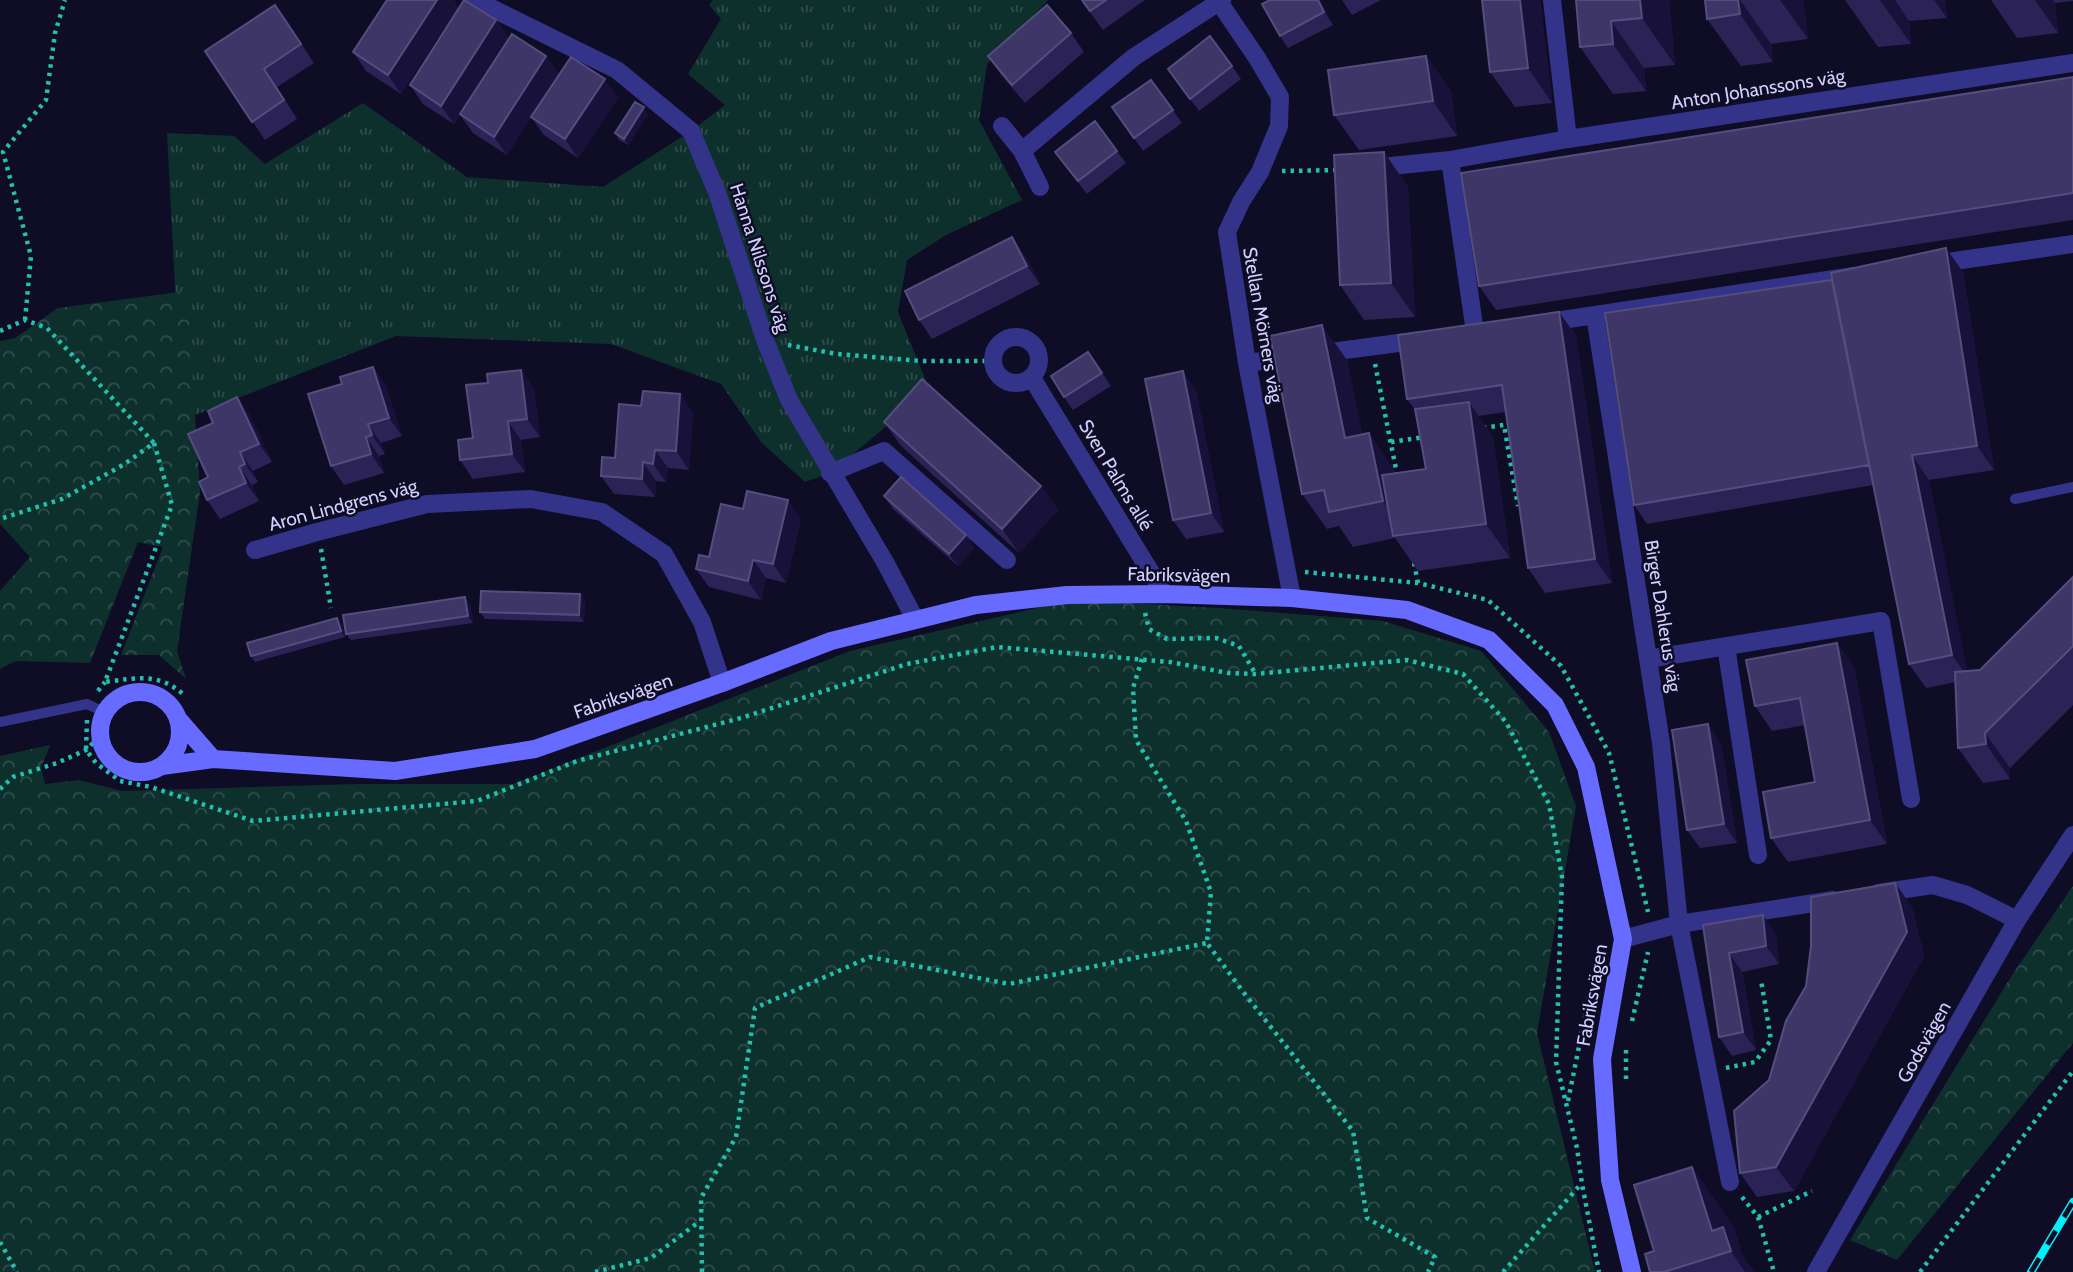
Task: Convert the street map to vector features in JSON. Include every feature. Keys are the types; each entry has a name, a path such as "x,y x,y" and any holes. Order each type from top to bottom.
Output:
{"street":[{"name":"Hanna Nilssons väg","path":"475,0 617,70 691,131 717,192 765,340 789,400 915,619"},
{"path":"1552,0 1568,139"},
{"name":"Stellan Mörners väg","path":"1022,151 1134,57 1220,1 1257,58 1280,97 1279,126 1260,172 1241,202 1227,232 1247,363 1292,598"},
{"name":"Anton Johanssons väg","path":"1353,170 1450,160 1568,139 2073,63"},
{"path":"1002,126 1022,151 1041,187"},
{"path":"1450,160 1475,332"},
{"path":"1919,267 2073,244"},
{"path":"1528,325 1865,275"},
{"name":"Birger Dahlerus väg","path":"1595,315 1661,743 1679,924 1730,1182"},
{"path":"1021,337 1034,345 1039,364 1032,378 1017,383 1005,380 994,369 994,350 1005,339 1021,337"},
{"path":"1247,363 1436,338"},
{"name":"Sven Palms allé","path":"1032,378 1164,594"},
{"path":"830,472 884,451 1007,559"},
{"name":"Aron Lindgrens väg","path":"256,550 317,531 426,504 531,499 602,512 663,554 702,622 722,683"},
{"name":"Fabriksvägen","path":"99,737 109,759 131,772 141,773 162,766 213,759 395,771 535,749 831,641 976,605 1067,595 1164,594 1292,598 1407,610 1489,640 1555,705 1586,767 1623,939 1602,1059 1611,1180 1632,1272"},
{"path":"1648,659 1881,621 1912,799"},
{"path":"1726,646 1758,855"},
{"path":"99,737 104,712 117,698 130,692 145,692 158,696 172,708 213,759"},
{"path":"162,766 173,756 179,743 179,720"},
{"name":"Godsvägen","path":"1816,1272 2017,920 2073,835"},
{"path":"1623,939 1679,924 1933,884 1967,895 2017,920"}],"lane":[{"path":"2015,499 2073,487"},
{"path":"0,722 87,704 104,712"}],"path":[{"path":"25,320 31,256 2,153 46,100 55,33 65,0"},
{"path":"1305,171 1353,170"},
{"path":"0,331 25,320 47,328 153,443 172,505 105,682 148,677 173,685 184,695"},
{"path":"765,340 837,354 922,361 992,361"},
{"path":"1372,346 1400,488"},
{"path":"1479,429 1504,425 1518,506"},
{"path":"1391,442 1429,436"},
{"path":"0,519 62,499 123,466 153,443"},
{"path":"319,540 331,608"},
{"path":"1413,559 1418,583"},
{"path":"1140,595 1149,629 1167,639 1216,638 1239,646 1255,674"},
{"path":"87,704 86,750 96,763 120,780 151,787 253,821 477,801 577,761 741,718 906,664 996,647 1170,662 1228,673 1255,674 1407,660 1463,674 1506,722 1549,804 1562,877 1556,1062 1577,1148 1581,1184 1599,1272"},
{"path":"1142,659 1133,688 1136,740 1186,821 1211,892 1207,943 1353,1130 1367,1219 1435,1256 1428,1272"},
{"path":"0,789 13,776 57,763 86,750 99,737"},
{"path":"1629,1031 1653,931"},
{"path":"702,1272 701,1198 736,1137 755,1008 870,957 1009,984 1207,943"},
{"path":"1567,1105 1594,972 1617,971"},
{"path":"1734,1066 1755,1062 1771,1040 1760,980"},
{"path":"1626,1044 1627,1097"},
{"path":"1920,1272 2073,1071"},
{"path":"1503,1272 1581,1184"},
{"path":"1774,1272 1758,1217 1812,1191"},
{"path":"595,1272 651,1258 701,1220"},
{"path":"0,1242 17,1272"}],"green space":[{"path":"713,0 1048,0 987,64 979,120 1022,200 946,235 907,260 898,312 928,386 882,430 830,473 805,482 762,443 721,384 611,344 396,336 182,420 167,133 234,136 265,164 363,103 467,177 603,187 691,131 725,105 688,74 721,19 709,5"},
{"path":"187,291 200,492 177,651 186,679 159,655 121,655 163,547 138,542 90,663 16,661 0,669 0,591 30,557 0,524 0,341 15,338 58,308"},
{"path":"1072,600 1383,621 1481,651 1549,732 1576,806 1537,1033 1595,1272 0,1272 0,756 50,745 41,768 45,784 79,780 122,791 358,784 513,784 850,651"},
{"path":"2073,886 2073,1043 1897,1260 1850,1240 2012,975"}],"building":[{"path":"387,0 437,0 388,75 353,52"},
{"path":"464,0 496,20 441,106 410,85"},
{"path":"1082,0 1106,0 1090,11"},
{"path":"1270,0 1318,0 1324,12 1280,36 1262,4"},
{"path":"1482,0 1520,0 1528,68 1490,72"},
{"path":"1576,0 1640,0 1642,18 1611,21 1613,44 1580,47"},
{"path":"1705,0 1738,0 1740,14 1707,19"},
{"path":"275,5 301,44 264,69 284,100 252,122 205,51"},
{"path":"1047,5 1071,33 1012,85 988,56"},
{"path":"512,34 546,56 494,137 460,114"},
{"path":"1210,36 1232,66 1190,99 1168,69"},
{"path":"1426,56 1433,101 1334,115 1328,70"},
{"path":"571,57 605,79 565,139 531,117"},
{"path":"2073,77 2073,193 1479,286 1461,173"},
{"path":"1151,80 1173,110 1134,138 1112,107"},
{"path":"635,102 644,107 624,139 615,133"},
{"path":"1095,121 1117,151 1078,181 1055,152"},
{"path":"1384,152 1391,283 1340,285 1334,155"},
{"path":"1012,237 1027,266 919,320 905,291"},
{"path":"1946,248 1977,446 1912,455 1952,655 1909,664 1831,273"},
{"path":"1832,280 1869,465 1634,505 1605,313"},
{"path":"1559,312 1595,559 1528,568 1502,385 1407,399 1398,335"},
{"path":"1322,325 1345,438 1369,433 1383,501 1329,512 1324,490 1302,494 1270,336"},
{"path":"1088,352 1102,373 1064,397 1051,376"},
{"path":"373,367 389,418 368,424 372,435 366,437 371,454 331,466 308,394 342,384 340,377"},
{"path":"521,370 527,419 508,421 512,454 460,460 458,440 473,438 466,385 488,383 487,374"},
{"path":"1183,371 1211,513 1173,520 1145,379"},
{"path":"922,379 1041,486 1002,529 884,422"},
{"path":"643,391 680,394 676,451 655,450 653,464 643,462 642,479 601,476 602,457 615,458 619,404 641,406"},
{"path":"237,397 259,444 240,452 245,464 239,467 246,483 207,500 199,482 208,477 188,434 213,423 208,411"},
{"path":"1469,402 1486,524 1393,536 1382,475 1426,469 1415,409"},
{"path":"901,477 966,535 949,554 884,496"},
{"path":"747,491 788,500 773,564 753,560 748,581 696,569 699,555 709,557 721,504 743,509"},
{"path":"2073,577 2073,646 1985,733 1986,744 1958,748 1955,672 1980,670"},
{"path":"481,591 580,594 579,615 480,612"},
{"path":"465,597 468,616 346,634 343,615"},
{"path":"337,618 341,631 251,656 247,643"},
{"path":"1837,643 1870,820 1771,838 1763,792 1815,782 1800,698 1755,706 1746,660"},
{"path":"1708,724 1724,824 1687,830 1672,730"},
{"path":"1895,883 1907,932 1776,1167 1740,1173 1734,1111 1769,1080 1786,1021 1806,986 1811,946 1811,897"},
{"path":"1763,915 1766,946 1729,953 1743,1032 1719,1037 1703,925"},
{"path":"1692,1167 1712,1231 1723,1227 1731,1251 1664,1272 1650,1272 1645,1254 1654,1251 1634,1185"}],"railway":[{"path":"2031,1272 2073,1202"}]}
